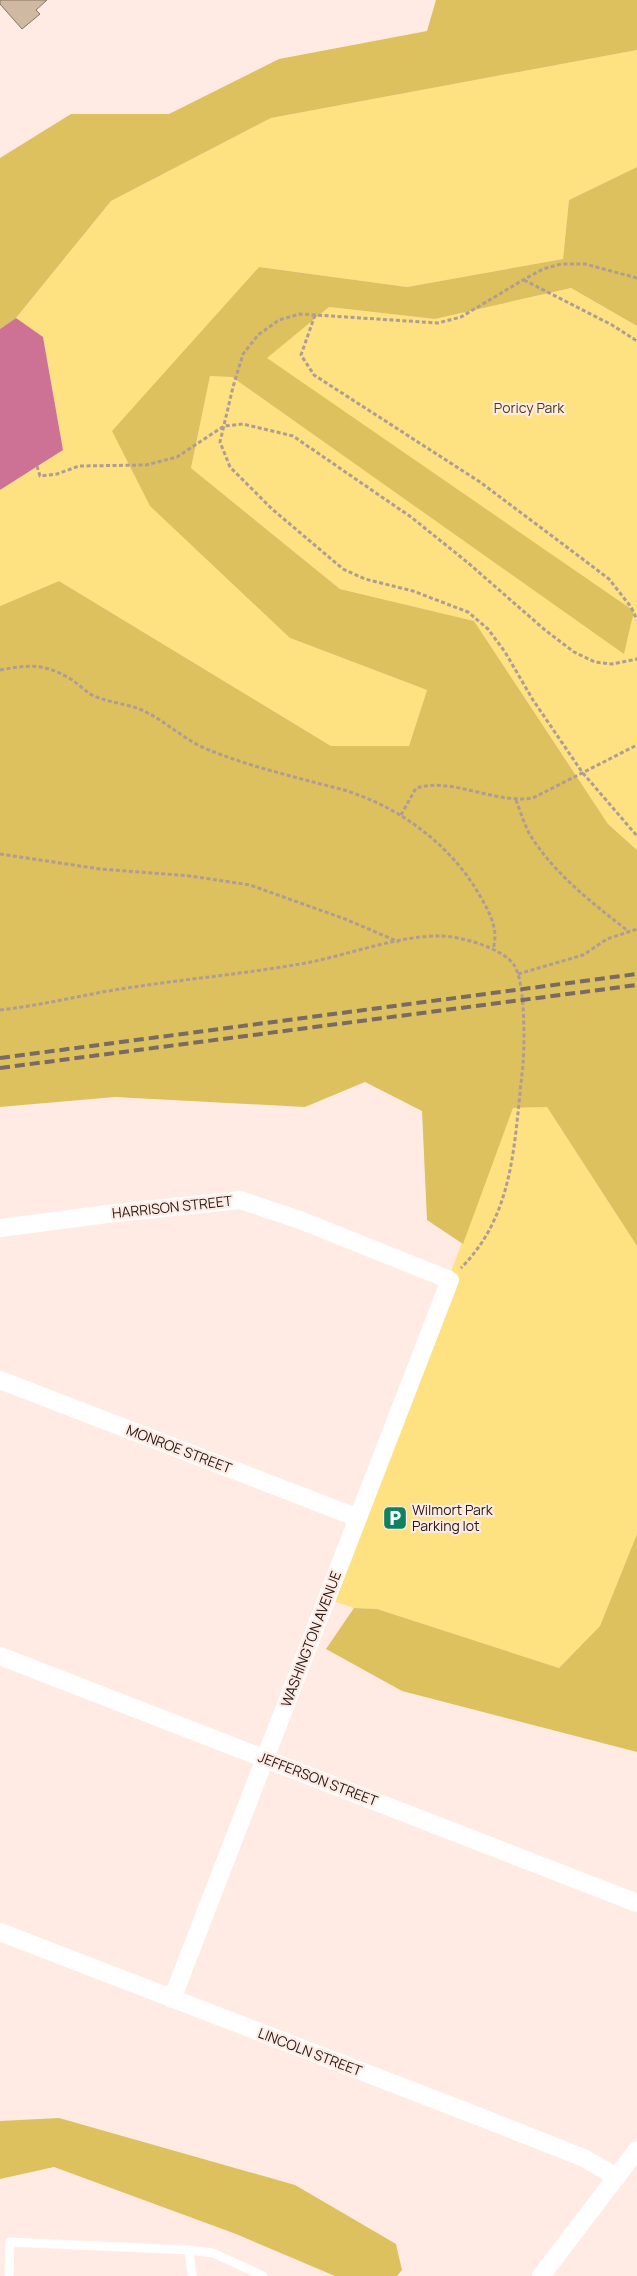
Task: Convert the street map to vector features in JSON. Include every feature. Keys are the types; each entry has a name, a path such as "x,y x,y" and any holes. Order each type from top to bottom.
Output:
{"street":[{"name":"HARRISON STREET","path":"0,1228 107,1214 240,1200 300,1220 450,1280"},
{"name":"WASHINGTON AVENUE","path":"172,1999 450,1280"},
{"name":"MONROE STREET","path":"0,1380 358,1518"},
{"name":"JEFFERSON STREET","path":"0,1656 637,1903"},
{"name":"LINCOLN STREET","path":"0,1932 584,2158 617,2177"},
{"path":"542,2276 637,2150"}],"lane":[{"path":"9,2276 10,2242 189,2250 213,2253 263,2276"},
{"path":"189,2250 192,2276"}],"path":[{"path":"637,278 585,264 561,264 543,269 461,316 438,323 300,314 279,320 258,335 243,354 220,442 230,467 272,509 343,569 365,579 413,591 468,612 488,629 505,652 533,700 582,772 637,836"},
{"path":"523,280 612,325 637,341"},
{"path":"315,315 300,355 314,375 480,482 580,557 609,579 631,607 637,620"},
{"path":"37,466 40,476 57,474 79,466 146,465 177,457 224,426 242,424 294,436 411,517 467,562 544,630 574,652 595,662 612,664 637,659"},
{"path":"0,670 31,665 47,667 69,678 90,694 114,703 142,710 161,721 181,737 202,747 229,758 360,795 401,815 432,839 472,881 494,926 496,939 493,950"},
{"path":"401,815 416,788 430,784 516,800 533,798 637,745"},
{"path":"516,800 528,831 546,858 572,885 628,931"},
{"path":"0,854 100,869 190,876 250,886 345,919 399,942"},
{"path":"518,974 582,955 607,939 637,929"},
{"path":"0,1010 32,1006 132,987 311,962 399,942 441,936 454,937 493,950 514,964 518,974 524,1054 509,1180 486,1239 474,1256 450,1280"}],"green space":[{"path":"637,50 637,167 569,200 563,259 407,287 259,267 113,431 290,638 427,690 409,746 331,746 59,581 0,606 0,490 63,450 43,337 16,318 111,201 271,118"},
{"name":"Poricy Park","path":"571,288 637,326 637,850 608,824 474,621 340,589 191,468 210,375 232,377 624,653 634,611 266,358 329,307 435,319"},
{"path":"547,1107 637,1246 637,1534 600,1626 559,1668 377,1609 354,1608 327,1599 513,1108"}],"shaded area":[{"path":"436,0 637,0 637,50 271,118 111,201 16,318 0,329 0,158 71,114 169,114 279,59 427,31"},
{"path":"637,167 637,326 571,288 435,319 329,307 267,358 634,611 624,654 232,377 210,376 191,468 340,589 474,621 608,824 637,850 637,1246 547,1107 513,1108 463,1244 427,1220 422,1111 365,1082 305,1107 115,1097 0,1107 0,606 59,581 331,746 409,746 427,690 290,638 150,506 112,431 259,267 407,287 563,259 569,200"},
{"path":"16,318 43,337 63,450 0,490 0,329"},
{"path":"637,1534 637,1752 402,1691 326,1649 354,1608 377,1609 559,1668 600,1626"},
{"path":"59,2118 295,2185 396,2244 402,2270 397,2276 335,2276 236,2234 54,2167 0,2179 0,2121"}],"building":[{"path":"0,0 47,0 36,10 40,14 22,29 0,4"}],"railway":[{"path":"0,1058 637,974"},
{"path":"0,1068 637,985"}],"place":[{"name":"Wilmort Park Parking lot","path":"395,1518"}]}
